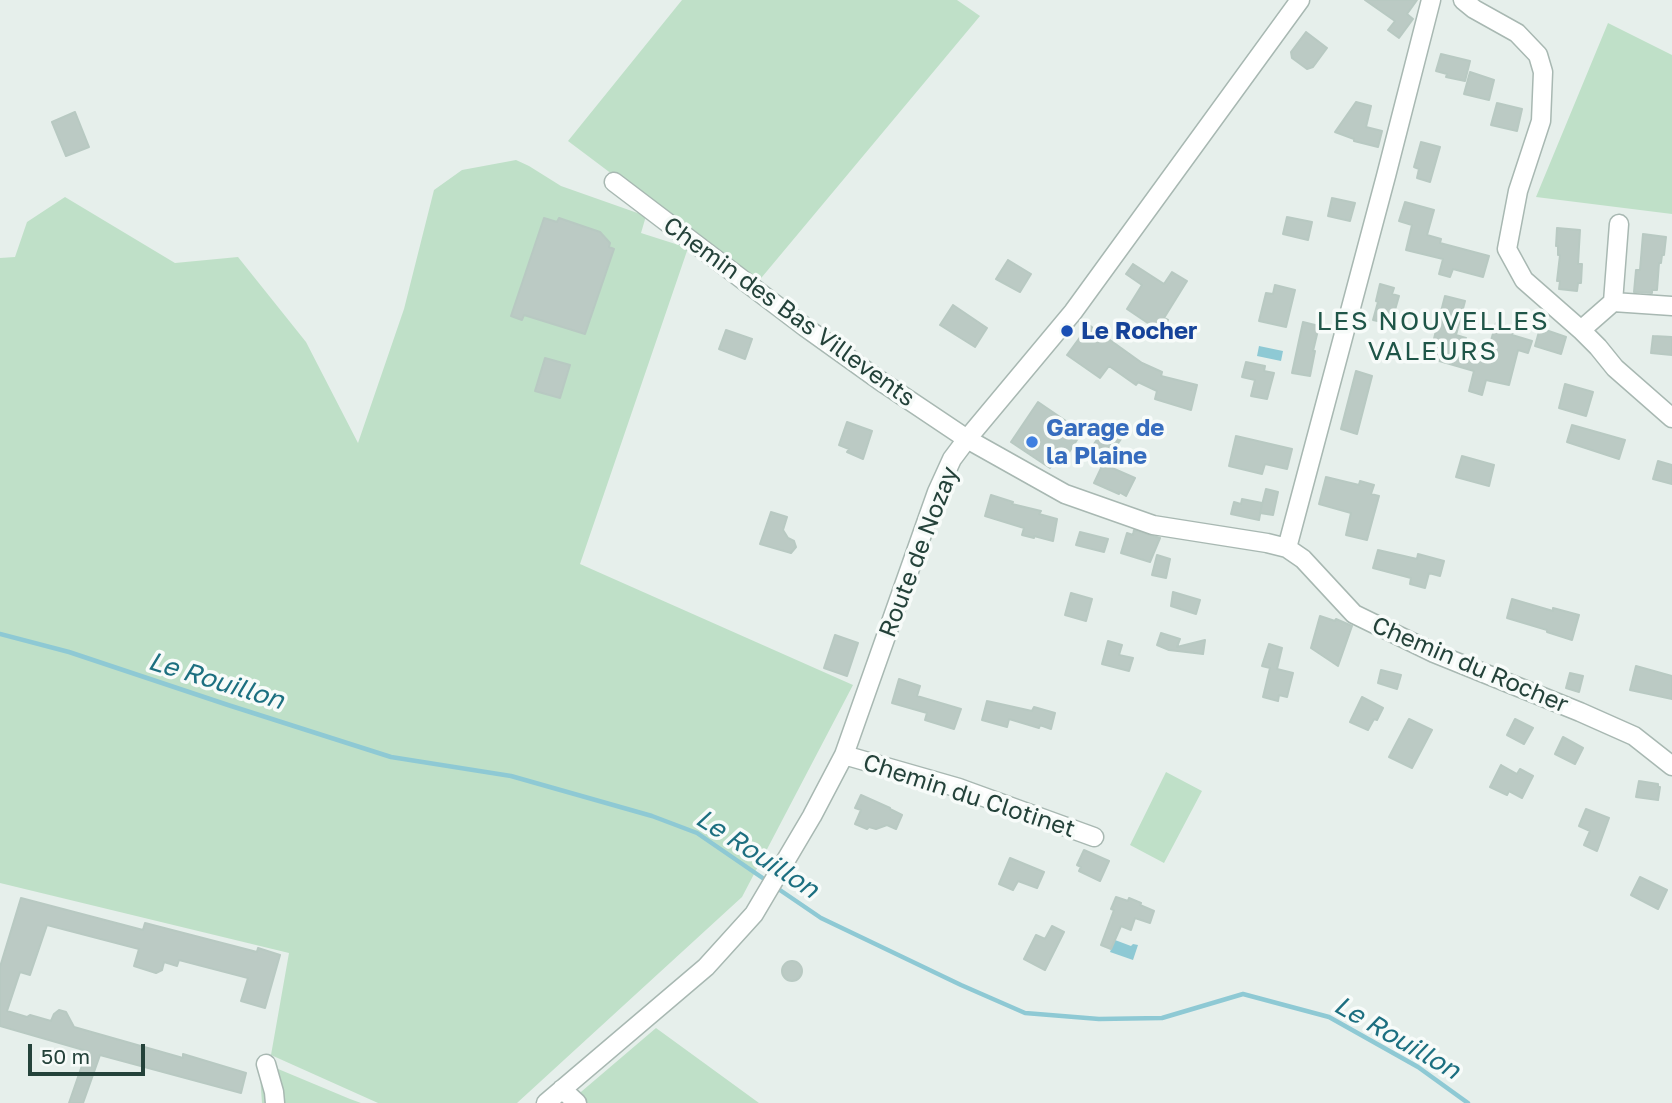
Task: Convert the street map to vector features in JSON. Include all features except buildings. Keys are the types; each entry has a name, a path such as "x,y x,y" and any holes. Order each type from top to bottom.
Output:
{"street":[{"name":"Route de Nozay","path":"546,1103 706,967 754,914 786,862 844,755 937,492 952,459 1073,312 1300,0"},
{"path":"1287,548 1387,176 1431,0"},
{"path":"1463,0 1517,33 1538,55 1543,72 1541,121 1518,191 1507,249 1524,280 1581,330 1615,368 1672,418"},
{"name":"Chemin des Bas Villevents","path":"614,182 805,327 967,439"},
{"path":"1581,330 1613,302 1619,224"},
{"path":"1613,302 1672,306"},
{"name":"Chemin du Rocher","path":"967,439 1065,494 1153,525 1287,548 1303,559 1354,614 1434,653 1634,736 1672,766"},
{"name":"Chemin du Clotinet","path":"844,755 959,788 1094,837"},
{"path":"267,1064 275,1103"},
{"path":"562,1089 576,1103"}],"green space":[{"path":"682,0 957,0 980,16 757,283 568,141"},
{"path":"1608,23 1672,55 1672,214 1536,197"},
{"path":"516,160 561,186 646,216 641,233 688,248 580,564 853,685 742,897 517,1103 378,1103 271,1055 289,953 0,883 0,258 15,257 27,222 65,197 175,263 238,257 306,342 358,443 404,309 434,190 462,170"},
{"path":"1166,772 1202,791 1164,863 1130,845"},
{"path":"656,1028 759,1103 568,1103"},
{"path":"259,1061 350,1099 361,1103 262,1103"}],"water":[{"path":"1259,346 1283,351 1281,361 1257,356"},
{"path":"1115,940 1131,946 1138,945 1133,960 1110,952"}],"waterway":[{"name":"Le Rouillon","path":"0,634 69,652 391,757 511,776 652,816 697,833 767,881"},
{"name":"Le Rouillon","path":"774,886 821,918 1025,1013 1099,1019 1162,1018 1243,994 1329,1017 1418,1067 1468,1103"}],"place":[{"name":"Le Rocher","path":"1067,331"},
{"name":"Garage de la Plaine","path":"1032,442"}],"district":[{"name":"LES NOUVELLES VALEURS","path":"1433,337"}]}
